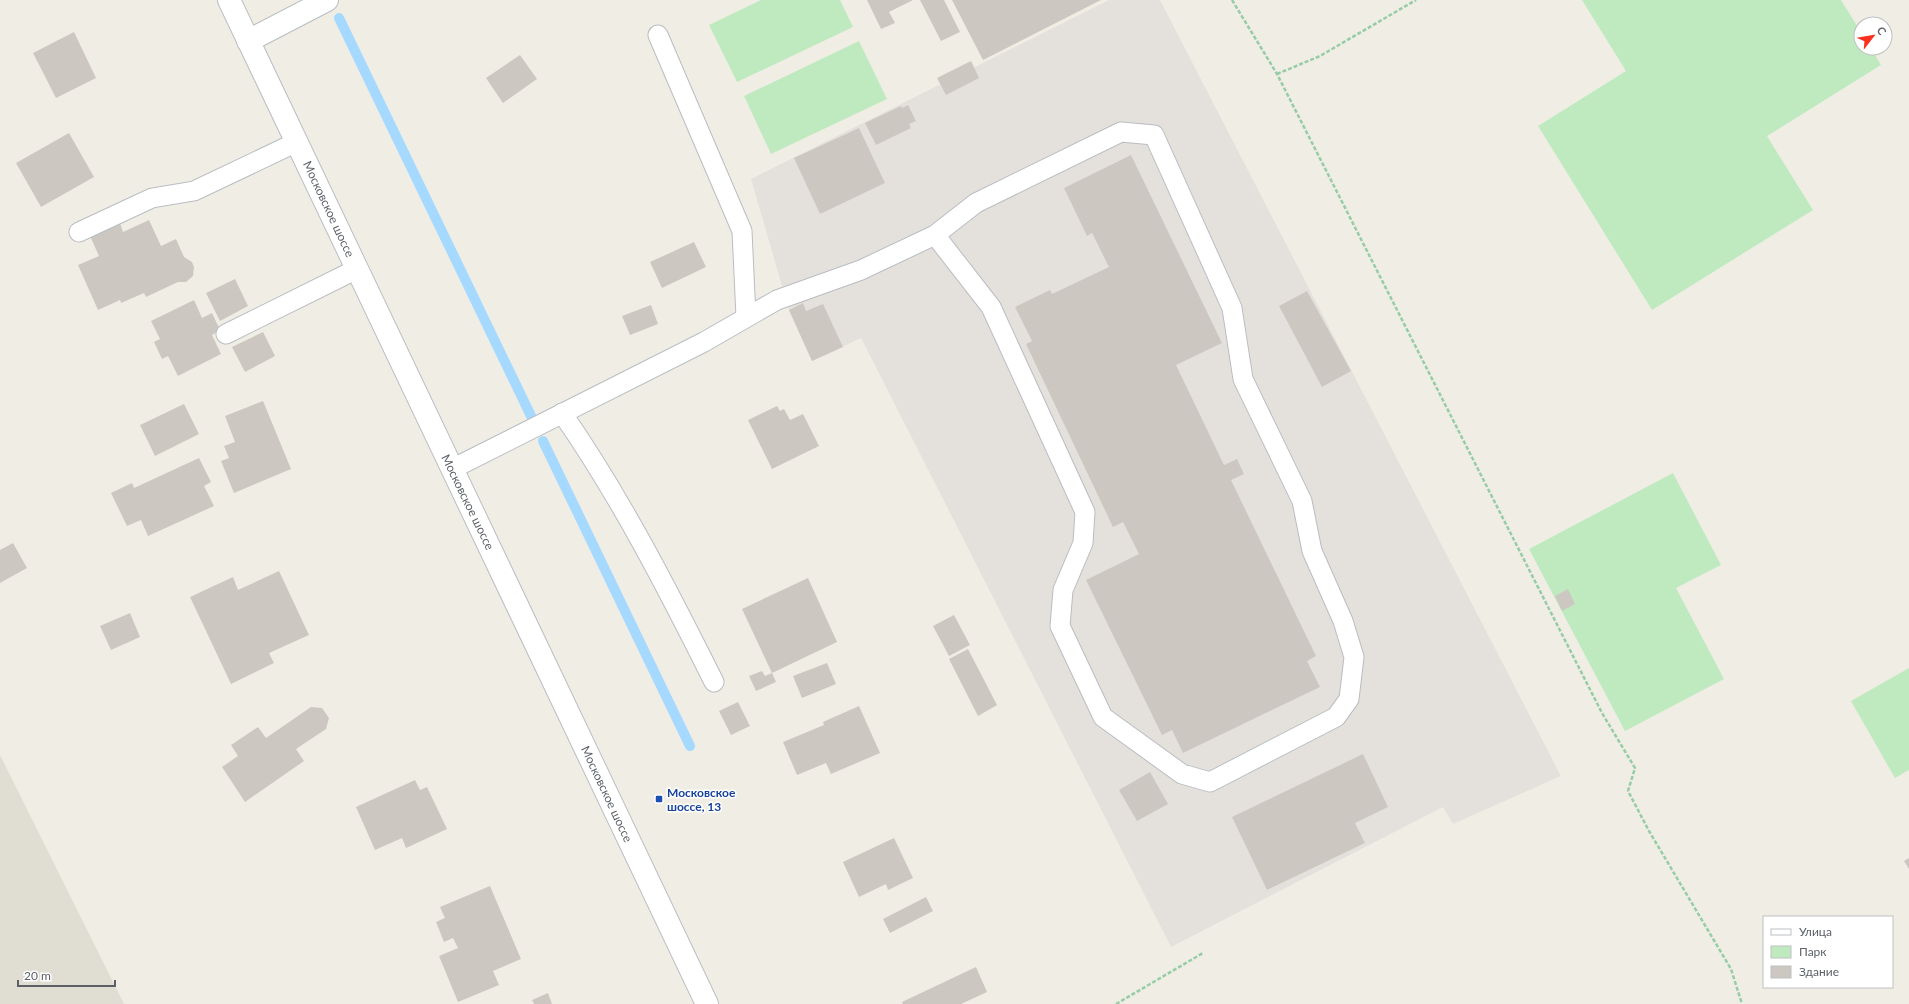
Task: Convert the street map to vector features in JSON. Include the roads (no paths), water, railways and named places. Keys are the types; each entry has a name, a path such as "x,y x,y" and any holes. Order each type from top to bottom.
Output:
{"main road":[{"name":"Московское шоссе","path":"229,0 707,1004"},
{"path":"248,41 327,0"}],"lane":[{"path":"658,35 742,231 746,317"},
{"path":"452,468 704,342 777,300 861,270 935,235 976,203 1121,132 1154,136 1232,308 1243,379 1302,500 1312,551 1343,621 1354,657 1348,699 1336,717 1210,782 1182,774 1103,717 1060,626 1063,590 1083,543 1085,512 991,307 935,235"},
{"path":"79,232 152,198 194,191 297,142"},
{"path":"226,334 357,269"},
{"path":"562,413 593,458 668,589 714,682"}],"waterway":[{"path":"339,18 531,416"},
{"path":"543,441 690,746"}],"place":[{"name":"Московское шоссе, 13","path":"659,799"}]}
